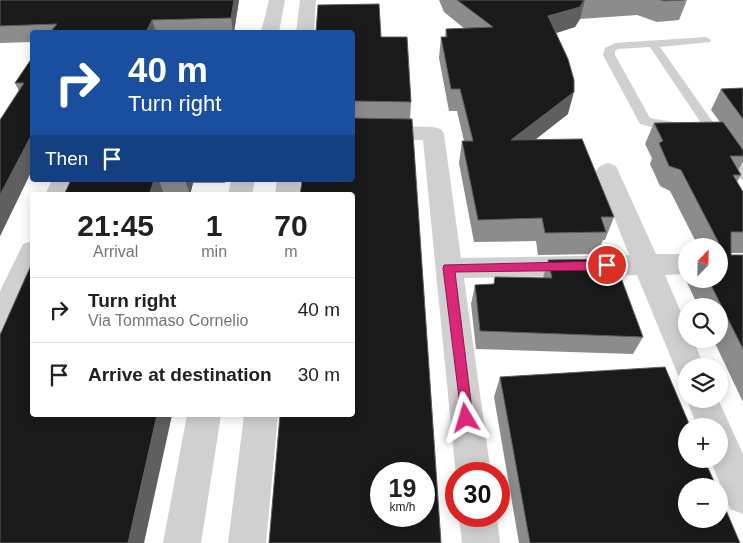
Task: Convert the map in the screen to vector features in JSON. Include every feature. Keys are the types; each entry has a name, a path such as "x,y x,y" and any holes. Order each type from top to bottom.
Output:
{"street":[{"path":"270,30 277,0"},
{"path":"305,30 308,0"},
{"path":"355,132 433,134 472,462"},
{"path":"608,171 686,358"},
{"path":"0,323 30,256"},
{"path":"448,268 678,264"},
{"path":"182,543 204,417"},
{"path":"247,543 261,417"},
{"path":"728,460 743,496"},
{"path":"479,527 481,543"}],"lane":[{"path":"706,40 614,46 609,50 609,55 644,121 665,126 710,126"},
{"path":"653,44 743,175"}],"building":[{"path":"0,0 234,0 231,18 152,20 147,30 52,30 57,24 0,26"},
{"path":"457,0 584,0 580,7 548,16 568,59 574,80 574,92 511,140 582,139 614,217 601,217 606,232 545,233 542,218 478,220 462,141 473,141 460,89 451,89 441,37 447,37 446,29 493,27"},
{"path":"379,4 381,37 407,37 411,102 355,101 355,30 316,30 318,5"},
{"path":"30,61 30,138 0,195 0,120 24,83 15,83"},
{"path":"743,88 743,119 721,89"},
{"path":"355,118 412,119 441,543 269,543 280,417 355,417 355,192 300,192 302,182 355,182"},
{"path":"723,122 743,150 743,156 730,156 741,175 733,175 743,192 743,232 731,232 731,255 743,255 743,349 728,319 728,298 718,298 712,288 728,288 728,238 716,238 681,170 669,166 659,143 663,141 654,123"},
{"path":"70,182 153,182 150,192 65,192"},
{"path":"614,259 643,337 480,331 475,285 494,284 495,277 552,278 548,260"},
{"path":"30,268 30,417 157,417 128,543 0,543 0,335"},
{"path":"665,367 678,398 678,408 682,408 687,418 678,418 678,468 708,468 712,478 678,478 678,528 728,528 728,515 740,543 530,543 500,377"}],"route":[{"path":"466,418 448,268 607,265"}]}
